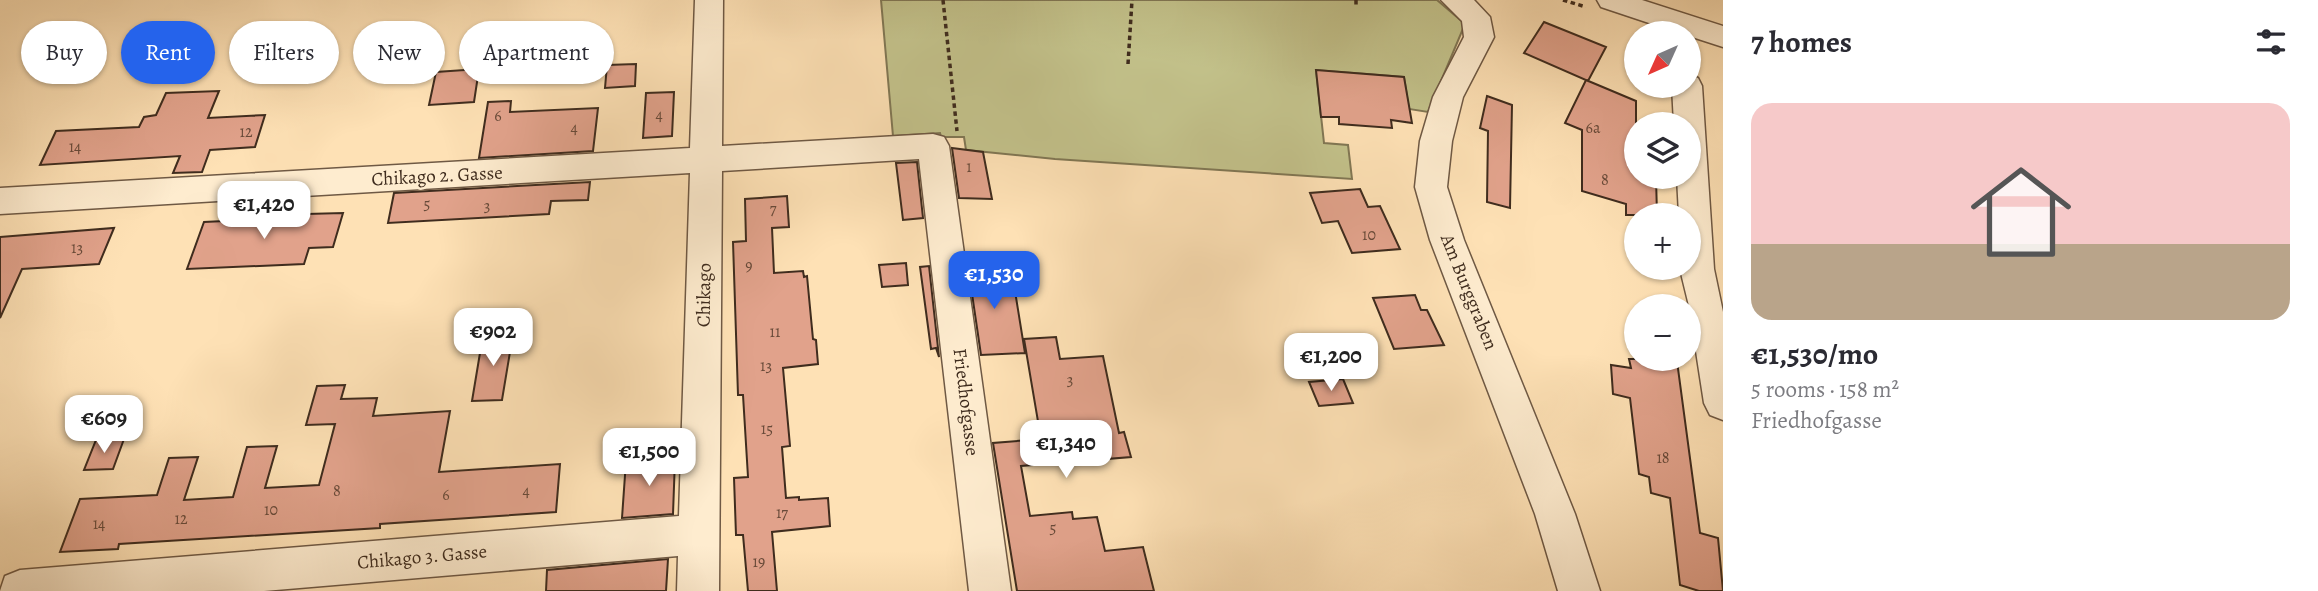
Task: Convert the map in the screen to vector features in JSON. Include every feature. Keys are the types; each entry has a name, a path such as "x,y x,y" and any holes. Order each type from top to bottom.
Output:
{"street":[{"name":"Chikago","path":"698,591 709,0"},
{"name":"Am Burggraben","path":"1455,0 1476,17 1479,37 1448,97 1436,141 1431,187 1447,240 1551,502 1579,591"},
{"path":"1629,3 1668,21"},
{"path":"1701,32 1723,37"},
{"path":"1689,98 1710,239 1697,269 1723,402"},
{"path":"706,161 933,146"},
{"name":"Friedhofgasse","path":"933,146 990,591"},
{"name":"Chikago 2. Gasse","path":"0,201 706,161"},
{"name":"Chikago 3. Gasse","path":"20,591 699,534"}],"path":[{"path":"933,146 939,143 959,144 943,0"},
{"path":"1128,64 1132,0"}],"shaded area":[{"path":"881,0 1437,0 1465,24 1428,112 1409,109 1404,77 1316,70 1324,143 1348,145 1352,179 1055,159 966,150 964,137 941,137 940,133 893,136"}],"building":[{"path":"1544,22 1606,47 1588,81 1524,53"},
{"path":"636,64 635,86 605,88 605,84 614,84 614,65"},
{"path":"459,70 459,84 477,84 474,102 429,105 433,84 445,84 445,71"},
{"path":"1316,70 1404,77 1412,123 1391,120 1392,128 1339,124 1339,117 1321,117"},
{"path":"1586,80 1636,101 1636,112 1624,112 1624,189 1656,189 1657,203 1624,203 1582,191 1582,130 1565,123"},
{"path":"219,91 208,118 265,115 255,147 210,150 202,172 173,173 180,156 40,165 56,131 139,127 144,117 156,115 166,93"},
{"path":"674,92 672,136 643,138 646,93"},
{"path":"1487,96 1512,105 1510,208 1487,202 1488,131 1480,128"},
{"path":"511,101 510,112 598,108 593,151 479,158 488,102"},
{"path":"952,148 983,152 992,199 959,198"},
{"path":"917,162 923,218 903,220 896,163"},
{"path":"590,182 588,200 551,201 549,214 388,223 394,193"},
{"path":"1360,189 1368,207 1380,206 1400,249 1352,253 1338,221 1322,223 1310,193"},
{"path":"787,196 789,227 772,228 774,273 803,271 804,277 807,276 818,364 783,368 790,446 782,447 786,498 828,498 830,526 772,532 777,591 748,591 743,535 736,535 734,478 748,477 743,395 738,395 733,242 746,241 745,199"},
{"path":"343,213 333,247 309,248 304,264 187,269 204,222 266,219 268,215"},
{"path":"114,228 99,264 22,269 0,318 0,237"},
{"path":"995,258 1000,291 1015,291 1025,353 981,355 967,260"},
{"path":"906,263 908,285 882,287 879,265"},
{"path":"929,266 939,357 936,348 931,349 920,267"},
{"path":"1415,295 1421,310 1427,310 1444,345 1394,349 1373,298"},
{"path":"513,334 502,400 472,401 483,335"},
{"path":"1056,337 1060,359 1103,356 1119,433 1124,432 1131,457 1021,466 1030,516 1072,512 1073,519 1097,517 1105,551 1143,547 1154,591 1017,591 993,443 1041,439 1024,339"},
{"path":"1611,365 1624,367 1624,371 1678,371 1700,533 1718,538 1723,591 1699,591 1680,585 1670,498 1651,493 1649,477 1639,474 1630,398 1613,394"},
{"path":"1343,379 1353,403 1319,406 1309,382"},
{"path":"345,385 341,399 377,398 373,416 450,411 439,472 560,464 556,512 380,524 380,528 119,544 118,549 60,552 80,499 157,495 169,458 198,457 184,500 233,497 247,447 277,446 265,488 319,485 335,424 306,425 317,386"},
{"path":"124,439 113,469 84,470 96,440"},
{"path":"675,459 673,514 622,518 626,461"},
{"path":"668,559 666,591 546,591 547,570"}]}
